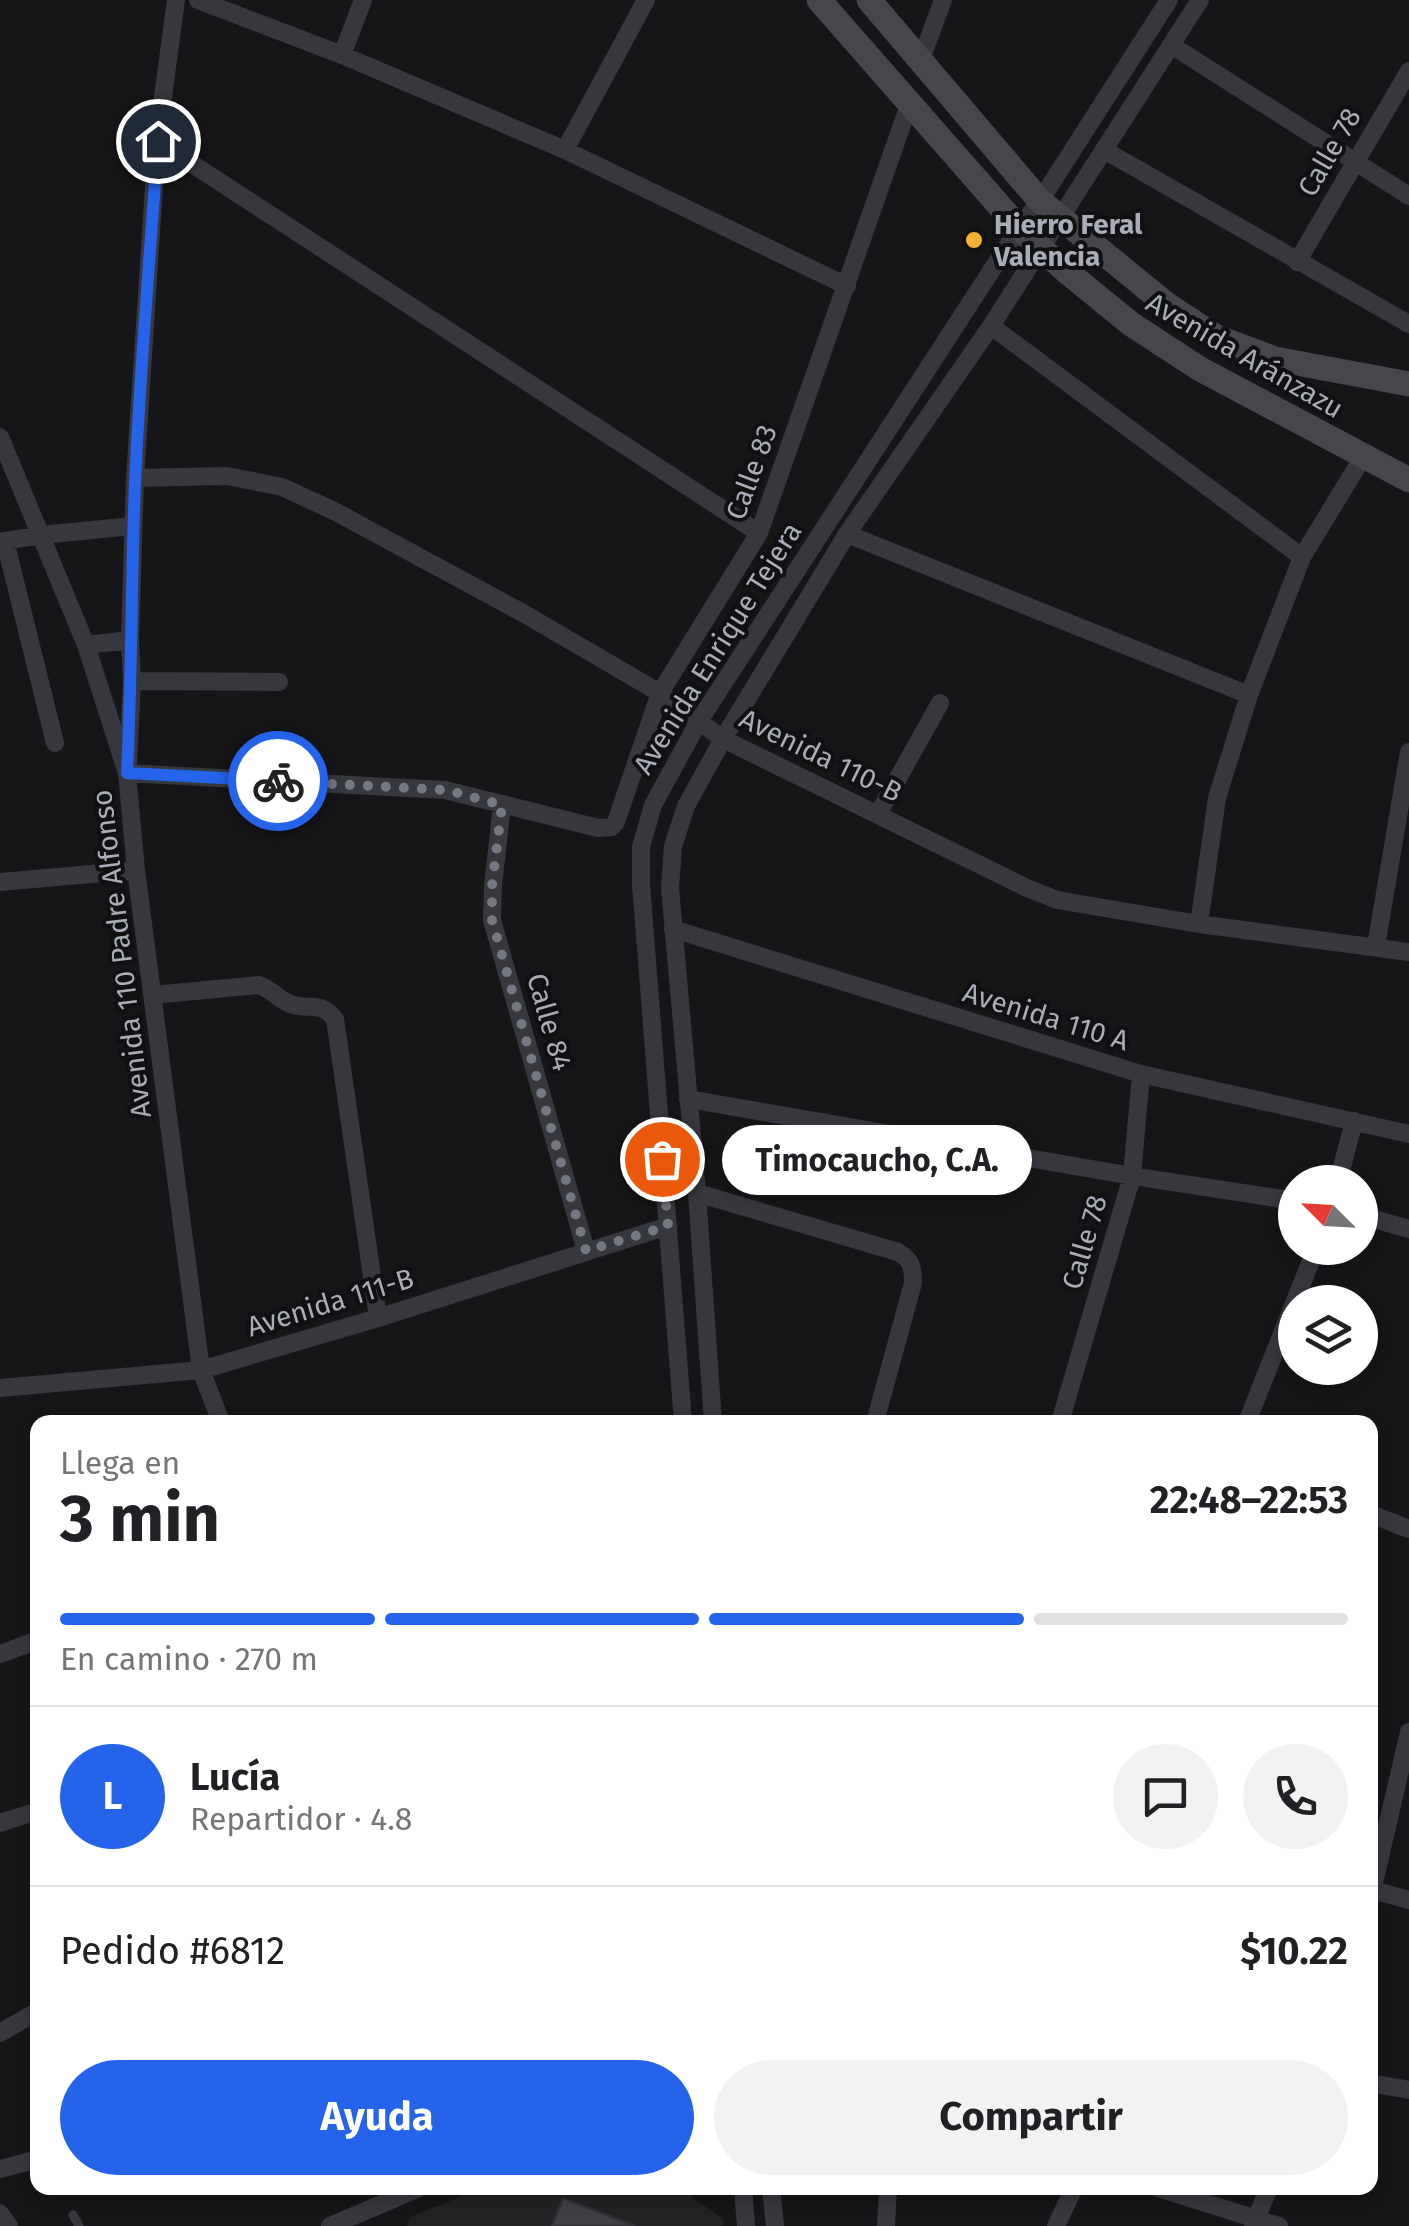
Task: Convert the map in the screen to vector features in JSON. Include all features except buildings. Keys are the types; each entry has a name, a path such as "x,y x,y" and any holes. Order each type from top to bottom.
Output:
{"main road":[{"name":"Avenida Aránzazu","path":"820,0 1040,250 1131,324 1200,370 1409,480"},
{"name":"Avenida Aránzazu","path":"869,0 1040,201 1166,304 1216,338 1275,359 1409,384"}],"street":[{"path":"176,0 158,141 135,478 127,773 446,790 502,805"},
{"path":"198,0 342,55 565,150 847,286"},
{"path":"342,55 362,0"},
{"path":"565,150 646,0"},
{"path":"920,62 942,0"},
{"name":"Avenida Enrique Tejera","path":"678,1415 668,1226 640,884 641,848 653,804 699,721 1168,0"},
{"name":"Avenida Enrique Tejera","path":"713,1415 670,888 673,846 686,806 847,534 992,326 1200,0"},
{"path":"1171,45 1409,196"},
{"name":"Calle 78","path":"1297,262 1409,71"},
{"name":"Calle 83","path":"502,805 598,828 612,827 616,822 660,693 759,533 909,105"},
{"path":"158,141 759,533"},
{"path":"1104,150 1409,324"},
{"path":"992,326 1302,557"},
{"name":"Avenida 110 Padre Alfonso","path":"0,437 86,645 127,773 136,870 201,1370 219,1415"},
{"path":"1199,924 1217,798 1248,695 1302,557 1363,458"},
{"name":"Avenida 110-B","path":"135,478 227,476 282,487 522,612 660,693 723,739 1057,900 1409,952"},
{"path":"55,743 2,541 133,526"},
{"path":"847,534 1248,695"},
{"path":"86,645 130,640"},
{"path":"132,681 279,682"},
{"path":"878,814 940,703"},
{"path":"1376,946 1409,752"},
{"name":"Calle 84","path":"502,805 492,920 586,1251"},
{"path":"0,882 136,870"},
{"name":"Avenida 110 A","path":"673,929 1140,1074 1409,1134"},
{"path":"153,995 259,985 288,1003 322,1007 335,1019 378,1318"},
{"name":"Calle 78","path":"1062,1415 1132,1176 1140,1074"},
{"path":"688,1099 1278,1198"},
{"path":"1342,1165 1354,1121"},
{"path":"697,1193 908,1258 913,1283 877,1415"},
{"path":"1378,1220 1409,1229"},
{"name":"Avenida 111-B","path":"0,1388 201,1370 668,1226"},
{"path":"1249,1415 1309,1265"},
{"path":"1378,1517 1409,1529"},
{"path":"0,1654 30,1643"},
{"path":"1378,1863 1409,1732"},
{"path":"0,1823 30,1814"},
{"path":"1378,1894 1409,1900"},
{"path":"0,2033 30,2015"},
{"path":"1378,2084 1409,2090"},
{"path":"0,2169 30,2161"},
{"path":"330,2226 403,2195"},
{"path":"743,2195 746,2226"},
{"path":"772,2195 774,2226"},
{"path":"886,2226 888,2195"},
{"path":"1056,2226 1071,2195"},
{"path":"1177,2195 1255,2223 1279,2226"},
{"path":"1255,2223 1267,2195"}],"lane":[{"path":"73,2215 79,2226"}],"shaded area":[{"path":"465,2195 691,2195 723,2218 723,2226 407,2226 410,2217"}],"way so far":[{"path":"278,781 446,790 502,805 492,920 586,1251 668,1226 662,1159"}],"place":[{"name":"Hierro Feral Valencia","path":"974,240"},
{"name":"Timocaucho, C.A.","path":"662,1159"}],"route":[{"path":"158,141 135,478 127,773 278,781"}]}
